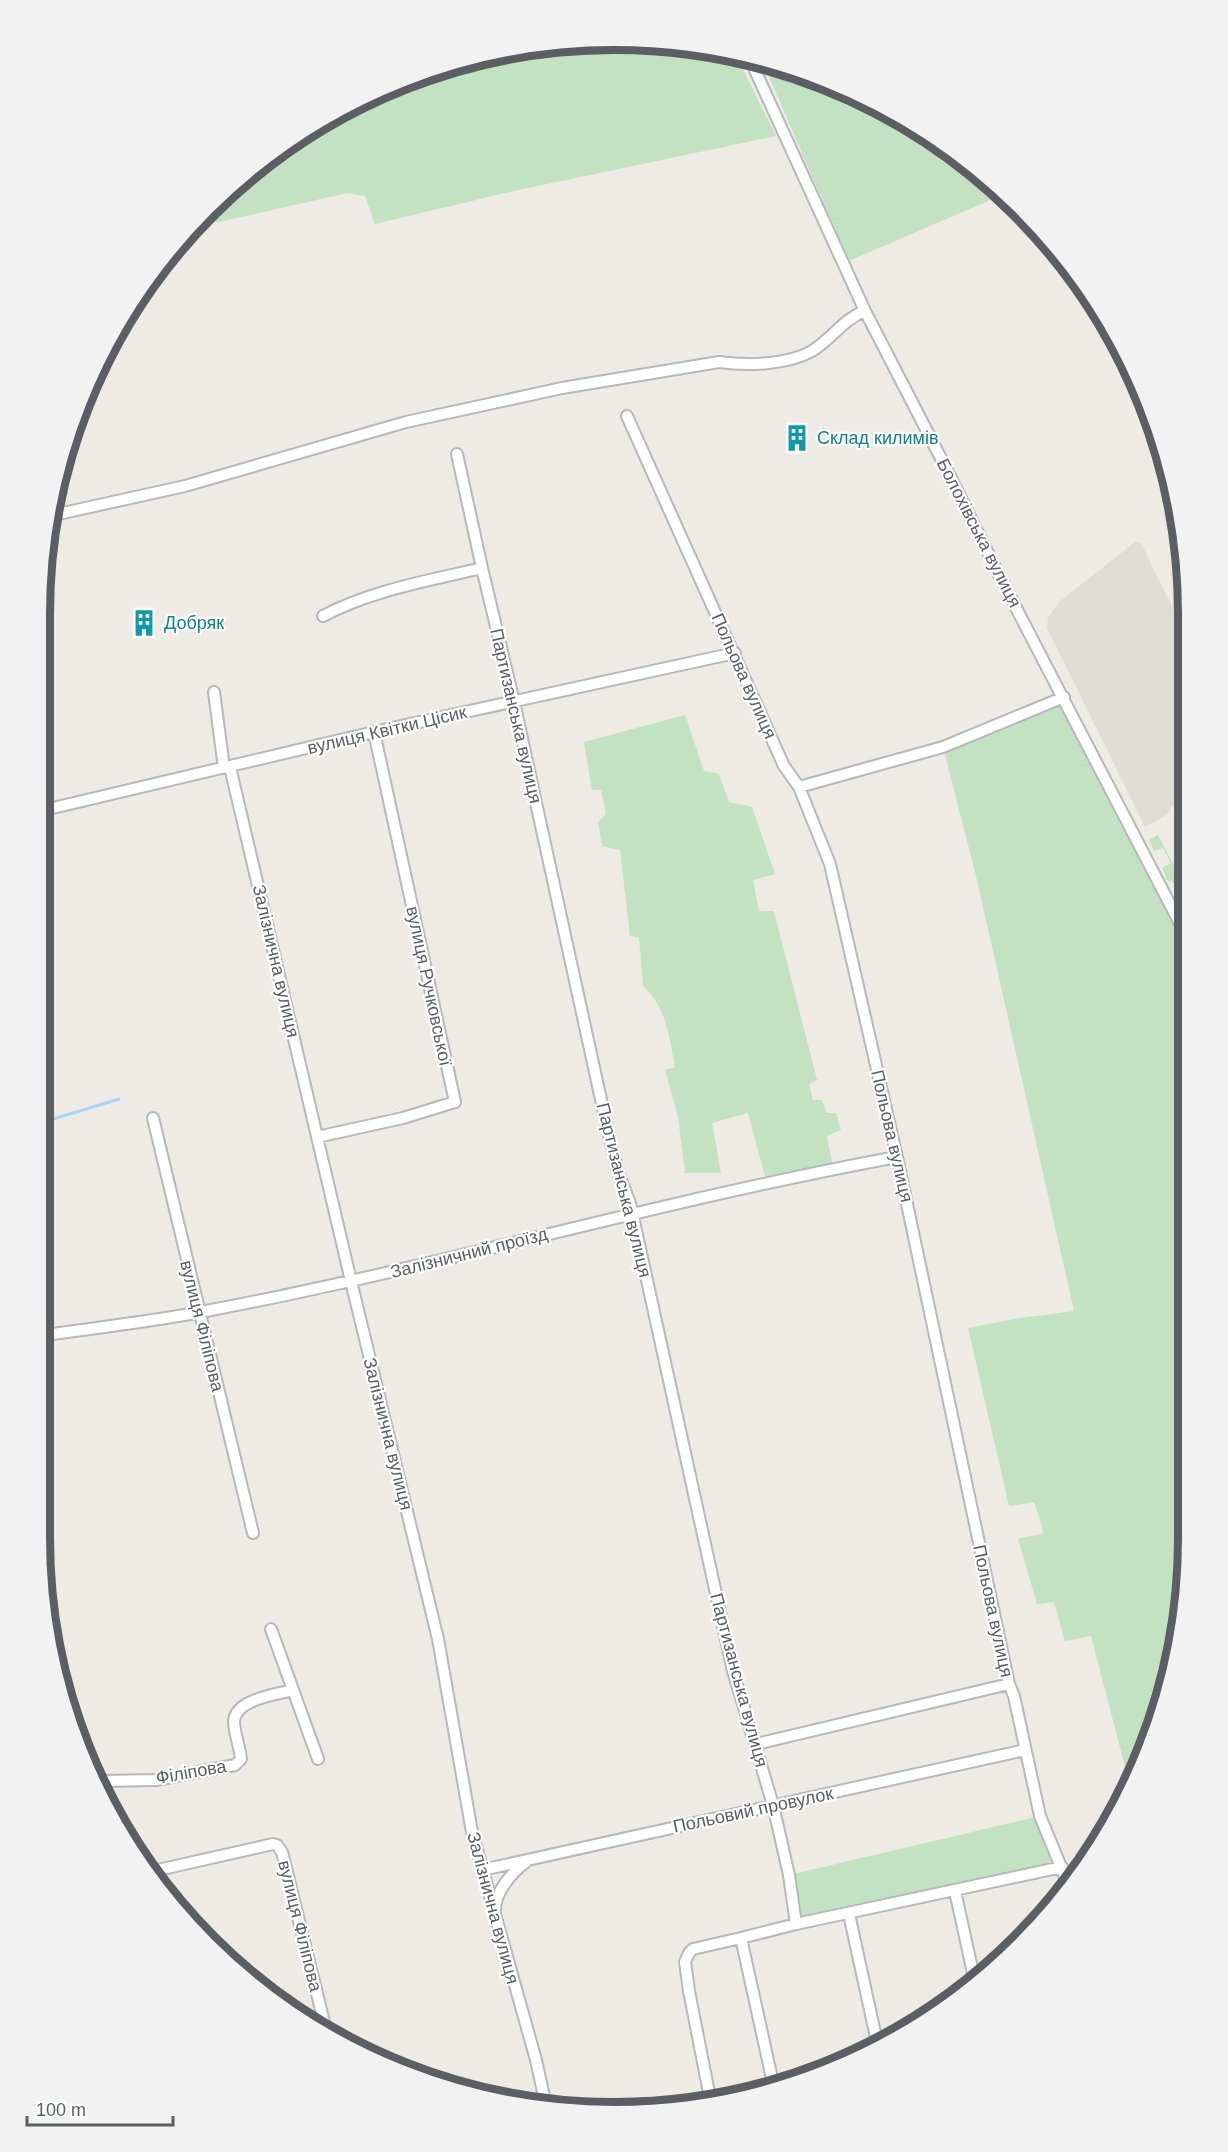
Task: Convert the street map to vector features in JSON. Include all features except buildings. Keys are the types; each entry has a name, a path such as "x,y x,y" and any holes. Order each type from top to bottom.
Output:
{"street":[{"name":"Болохівська вулиця","path":"754,67 865,311 1178,919"},
{"path":"59,510 63,513 185,486 406,422 562,388 719,362 775,363 812,351 852,315 865,311"},
{"name":"Польова вулиця","path":"627,416 784,766 799,786 830,864 897,1157 1009,1684 1014,1696 1040,1816 1066,1877"},
{"name":"Партизанська вулиця","path":"457,454 607,1126 619,1175 632,1213 733,1671 773,1805 789,1875 796,1924"},
{"path":"323,616 344,605 386,591 420,581 482,568"},
{"name":"вулиця Квітки Цісик","path":"50,809 374,732 735,653"},
{"name":"Залізнична вулиця","path":"214,692 227,767 438,1639 472,1832 536,2060 544,2098"},
{"path":"799,786 943,747 1064,697"},
{"name":"вулиця Ручковської","path":"317,1137 403,1118 454,1102 374,732"},
{"name":"вулиця Філіпова","path":"153,1118 253,1533"},
{"name":"Залізничний проїзд","path":"50,1334 199,1313 351,1281 632,1213 833,1168 897,1157"},
{"path":"271,1629 318,1759"},
{"path":"756,1744 1009,1684"},
{"name":"Філіпова","path":"105,1781 156,1780 235,1765 241,1759 234,1724 236,1713 248,1703 293,1690"},
{"name":"Польовий провулок","path":"482,1870 1025,1750"},
{"name":"вулиця Філіпова","path":"158,1870 273,1844 277,1845 282,1852 324,2022"},
{"path":"496,1920 495,1905 499,1893 516,1869 528,1860"},
{"path":"709,2094 685,1962 693,1949 796,1924 1062,1867"},
{"path":"955,1891 973,1973"},
{"path":"849,1914 876,2038"},
{"path":"741,1938 772,2080"}],"shaded area":[{"path":"1135,542 1141,543 1178,619 1178,802 1171,807 1168,814 1145,827 1047,628 1048,618 1059,602"}],"green space":[{"path":"614,50 651,51 688,54 740,64 776,136 505,193 375,224 365,196 347,193 208,223 270,166 332,125 364,108 433,79 504,60 540,54"},
{"path":"766,71 830,92 896,125 958,166 995,198 849,261"},
{"path":"1064,697 1178,919 1177,1575 1174,1612 1159,1684 1149,1719 1127,1774 1091,1636 1065,1641 1054,1602 1037,1604 1018,1539 1044,1533 1034,1502 1009,1506 968,1328 1074,1311 977,880 943,747"},
{"path":"685,715 704,771 719,774 729,802 752,807 775,874 753,880 759,911 774,911 817,1080 809,1084 813,1100 822,1100 827,1113 836,1113 841,1130 827,1136 833,1168 767,1184 748,1113 712,1123 721,1173 685,1173 678,1117 665,1070 675,1067 669,1034 662,1013 643,986 639,938 630,936 620,850 602,846 598,823 606,814 601,790 592,790 584,742"},
{"path":"1158,835 1178,873 1178,885 1167,880 1162,868 1171,863 1163,848 1154,851 1149,840"},
{"path":"1178,891 1178,904 1175,898"},
{"path":"1040,1816 1062,1867 796,1924 789,1875"}],"waterway":[{"path":"50,1120 119,1099"}],"place":[{"name":"Склад килимів","path":"797,438"},
{"name":"Добряк","path":"144,623"}]}
